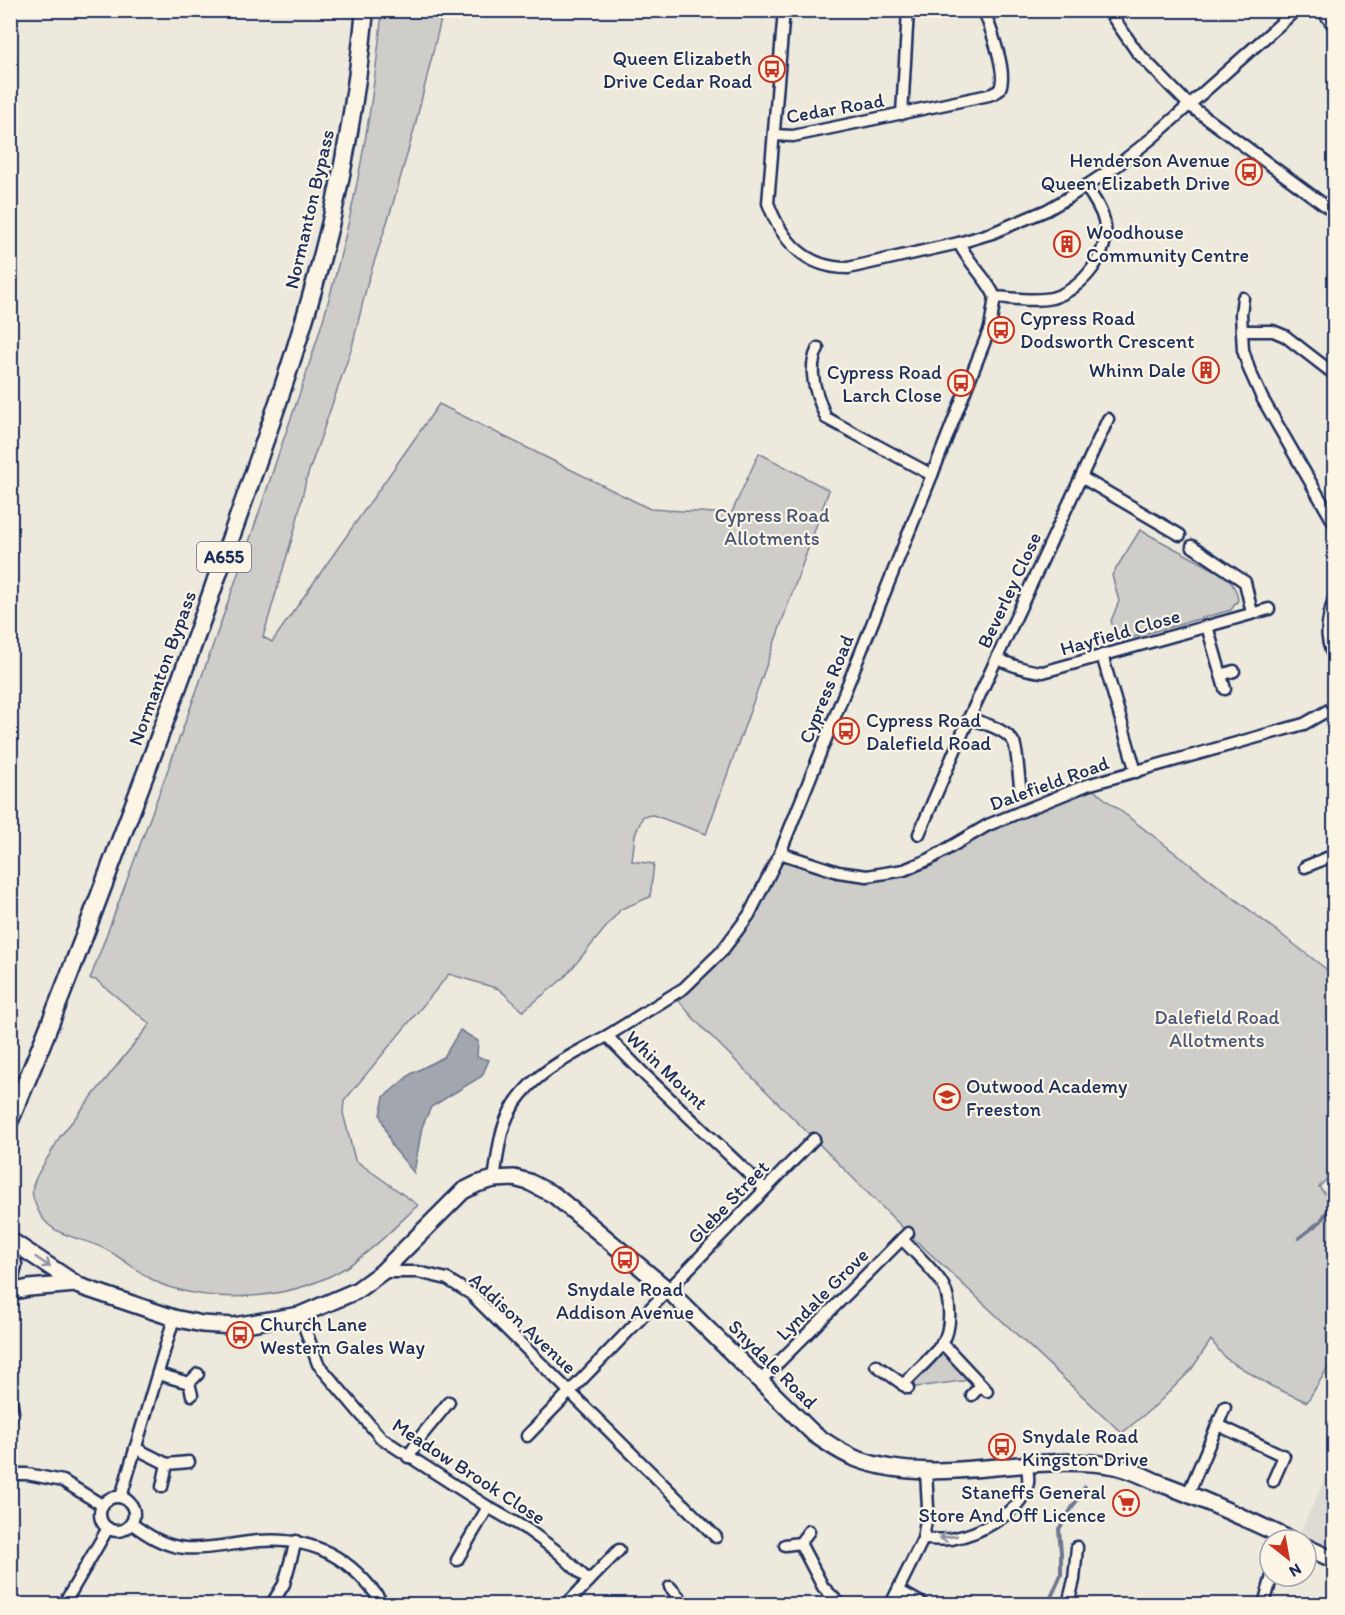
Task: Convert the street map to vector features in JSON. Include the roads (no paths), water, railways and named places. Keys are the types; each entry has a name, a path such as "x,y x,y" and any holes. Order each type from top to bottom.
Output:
{"main road":[{"name":"Normanton Bypass","path":"10,1120 40,1052 83,942 198,632 299,336 324,252 345,156 360,60 365,10"},
{"path":"10,1250 13,1265 10,1279"}],"street":[{"path":"784,10 768,203 783,235 803,255 833,268 848,268 959,243 1047,210 1086,187 1152,138 1283,14 1296,10"},
{"name":"Cedar Road","path":"902,114 908,10"},
{"name":"Cedar Road","path":"774,135 793,136 989,95 998,91 1002,84 1002,69 984,10"},
{"path":"1108,10 1137,52 1189,105 1335,212"},
{"path":"1322,10 1335,26"},
{"path":"959,243 972,266 996,297 1050,298 1070,291 1086,277 1098,259 1104,240 1104,221 1098,205 1086,187"},
{"name":"Cypress Road","path":"607,1036 674,996 722,951 749,915 780,852 932,474 990,328 996,297"},
{"path":"1243,298 1243,350 1249,369 1335,523"},
{"path":"1242,331 1273,331 1285,336 1335,374"},
{"path":"819,348 814,356 813,379 826,418 932,474"},
{"name":"Beverley Close","path":"919,834 969,718 1108,418"},
{"path":"1081,477 1180,535"},
{"path":"1192,546 1245,582 1252,614"},
{"path":"1335,598 1327,632 1331,651 1335,657"},
{"name":"Hayfield Close","path":"998,659 1016,668 1043,672 1269,609"},
{"path":"1208,626 1225,689"},
{"path":"1102,655 1136,772"},
{"path":"1221,675 1234,671"},
{"name":"Dalefield Road","path":"780,852 838,872 867,876 904,870 930,859 1011,814 1087,785 1304,724 1335,706"},
{"path":"969,718 1007,735 1014,744 1017,777 1021,790"},
{"path":"1305,867 1335,855"},
{"name":"Whin Mount","path":"494,1179 503,1128 522,1093 538,1077 607,1036 765,1189"},
{"name":"Glebe Street","path":"668,1290 814,1139"},
{"name":"Snydale Road","path":"76,1284 122,1302 202,1324 233,1326 300,1315 356,1291 382,1272 463,1191 494,1179 513,1178 528,1182 554,1195 668,1290 814,1434 857,1459 891,1468 926,1471 1081,1462 1117,1467 1188,1494 1263,1528"},
{"name":"Lyndale Grove","path":"760,1381 905,1236 943,1284 947,1297 948,1320 942,1343"},
{"path":"10,1240 76,1284"},
{"name":"Addison Avenue","path":"382,1272 418,1272 447,1279 471,1294 716,1536"},
{"path":"10,1292 76,1284"},
{"name":"Addison Avenue","path":"526,1436 668,1290"},
{"name":"Meadow Brook Close","path":"300,1315 318,1364 370,1428 408,1457 536,1535 589,1581"},
{"path":"121,1497 174,1318"},
{"path":"876,1365 906,1386 942,1343 984,1388 972,1395"},
{"path":"158,1374 189,1383"},
{"path":"189,1383 198,1374"},
{"path":"189,1383 192,1395"},
{"path":"10,1393 13,1412 10,1419"},
{"path":"408,1457 422,1435 449,1402"},
{"path":"1188,1494 1225,1407"},
{"path":"1218,1425 1284,1456 1273,1480"},
{"path":"135,1448 167,1464 189,1462"},
{"path":"162,1487 167,1464"},
{"path":"923,1539 952,1539 985,1527 1011,1512 1023,1497 1029,1481 1027,1464"},
{"path":"891,1605 923,1539 928,1508 926,1471"},
{"path":"10,1474 27,1474 63,1480 102,1505"},
{"path":"121,1497 131,1505 134,1511 131,1523 120,1530 108,1528 100,1518 102,1505 110,1498 121,1497"},
{"path":"456,1560 488,1507"},
{"path":"131,1523 149,1536 183,1548 221,1547 258,1541 296,1541 319,1547 348,1565 362,1577 383,1605"},
{"path":"64,1605 108,1528"},
{"path":"785,1545 800,1543 809,1531"},
{"path":"271,1604 284,1584 296,1541"},
{"path":"800,1543 823,1587 840,1605"},
{"path":"1068,1605 1074,1580 1077,1547"},
{"path":"567,1605 619,1550"},
{"path":"1318,1552 1335,1560"},
{"path":"670,1587 685,1605"},
{"path":"1264,1605 1269,1588"},
{"path":"898,1590 923,1605"},
{"path":"10,1602 15,1605"}],"waterway":[{"path":"1299,1238 1321,1221 1334,1200"},
{"path":"1048,1604 1061,1575 1059,1529 1085,1487"}],"place":[{"name":"Queen Elizabeth Drive Cedar Road","path":"772,69"},
{"name":"Henderson Avenue Queen Elizabeth Drive","path":"1249,172"},
{"name":"Woodhouse Community Centre","path":"1067,244"},
{"name":"Cypress Road Dodsworth Crescent","path":"1001,330"},
{"name":"Whinn Dale","path":"1206,370"},
{"name":"Cypress Road Larch Close","path":"961,383"},
{"name":"Cypress Road Dalefield Road","path":"846,731"},
{"name":"Outwood Academy Freeston","path":"947,1097"},
{"name":"Snydale Road Addison Avenue","path":"625,1260"},
{"name":"Church Lane Western Gales Way","path":"240,1335"},
{"name":"Snydale Road Kingston Drive","path":"1002,1447"},
{"name":"Staneffs General Store And Off Licence","path":"1126,1503"}],"park label":[{"name":"Cypress Road Allotments","path":"772,526"},
{"name":"Dalefield Road Allotments","path":"1217,1028"}]}
